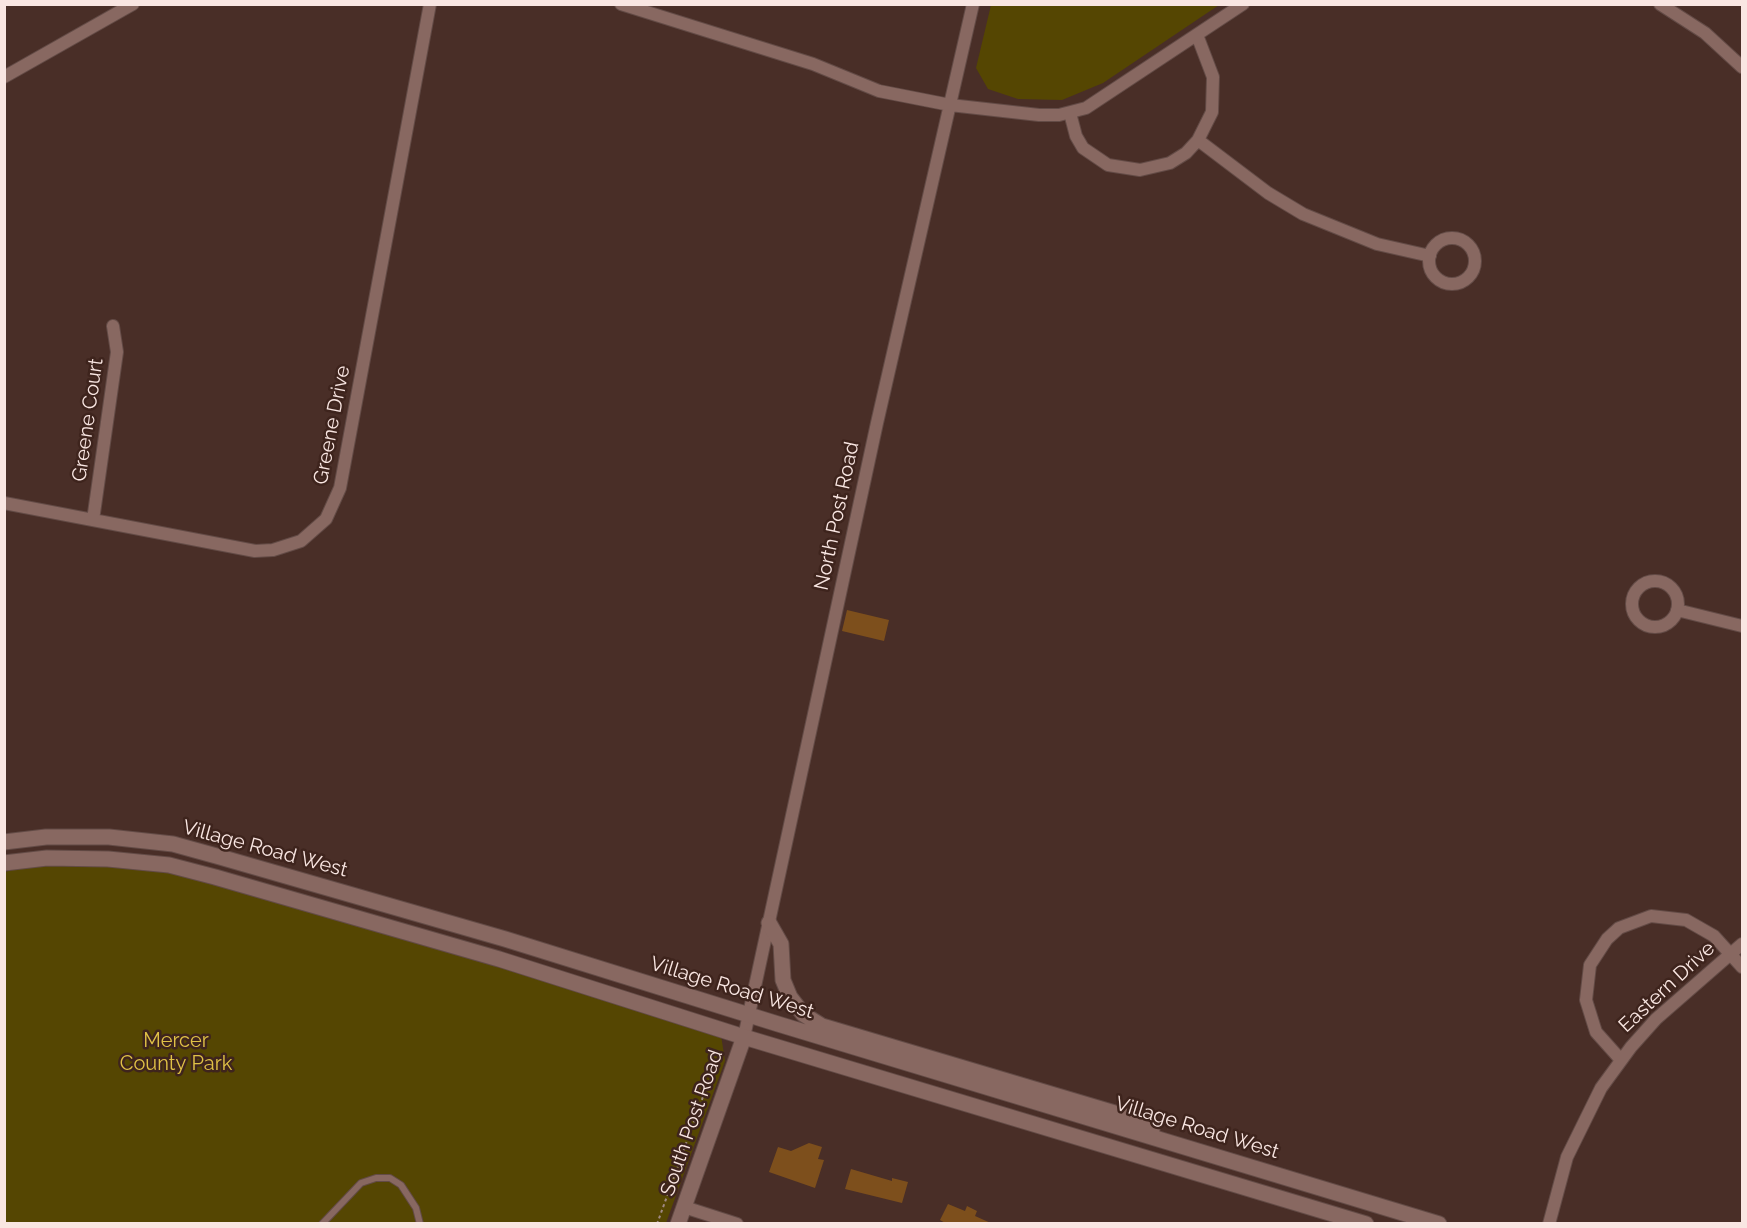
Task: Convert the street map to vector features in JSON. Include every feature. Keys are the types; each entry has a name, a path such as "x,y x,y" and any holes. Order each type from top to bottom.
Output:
{"main road":[{"name":"Village Road West","path":"4,842 46,837 109,837 173,844 505,939 750,1016 1439,1224"},
{"name":"Village Road West","path":"4,863 47,858 98,858 169,865 499,959 744,1037 1366,1224"},
{"path":"769,923 781,944 783,980 790,997 803,1014 822,1026 1128,1117 1175,1144"},
{"name":"South Post Road","path":"678,1224 744,1037"}],"street":[{"path":"4,77 133,4"},
{"name":"Greene Drive","path":"4,503 255,550 273,550 301,541 326,519 340,488 430,4"},
{"path":"621,4 660,10 813,64 879,91 950,105 1040,115 1070,113 1096,102 1243,4"},
{"name":"North Post Road","path":"744,1037 877,423 973,4"},
{"path":"1660,4 1705,33 1743,67"},
{"path":"1070,113 1076,136 1083,148 1108,165 1140,170 1170,163 1186,153 1198,140 1212,112 1215,94 1213,77 1197,35"},
{"path":"1198,140 1268,193 1303,214 1377,244 1430,256"},
{"name":"Greene Court","path":"93,520 117,352 113,326"},
{"path":"1677,610 1743,626"},
{"path":"1621,1060 1596,1032 1586,1000 1590,966 1607,939 1635,920 1668,916 1701,927 1743,967"},
{"name":"Eastern Drive","path":"1549,1224 1567,1157 1582,1122 1621,1060 1656,1019 1743,944"},
{"path":"684,1207 737,1224"}],"lane":[{"path":"322,1224 361,1182 375,1178 390,1178 401,1185 414,1202 420,1224"}],"path":[{"path":"657,1224 713,1069"}],"green space":[{"path":"991,4 1219,5 1103,83 1062,100 1018,99 988,89 976,68"},
{"name":"Mercer County Park","path":"113,864 161,869 694,1024 721,1035 725,1061 666,1223 5,1224 5,872 27,866"}],"building":[{"path":"847,610 889,620 884,641 842,631"},
{"path":"809,1143 822,1147 818,1159 824,1160 815,1188 769,1172 778,1147 791,1151"},
{"path":"851,1169 892,1181 892,1178 908,1182 902,1203 845,1189"},
{"path":"948,1204 965,1211 967,1206 977,1211 975,1216 993,1224 947,1224 940,1220"}]}
